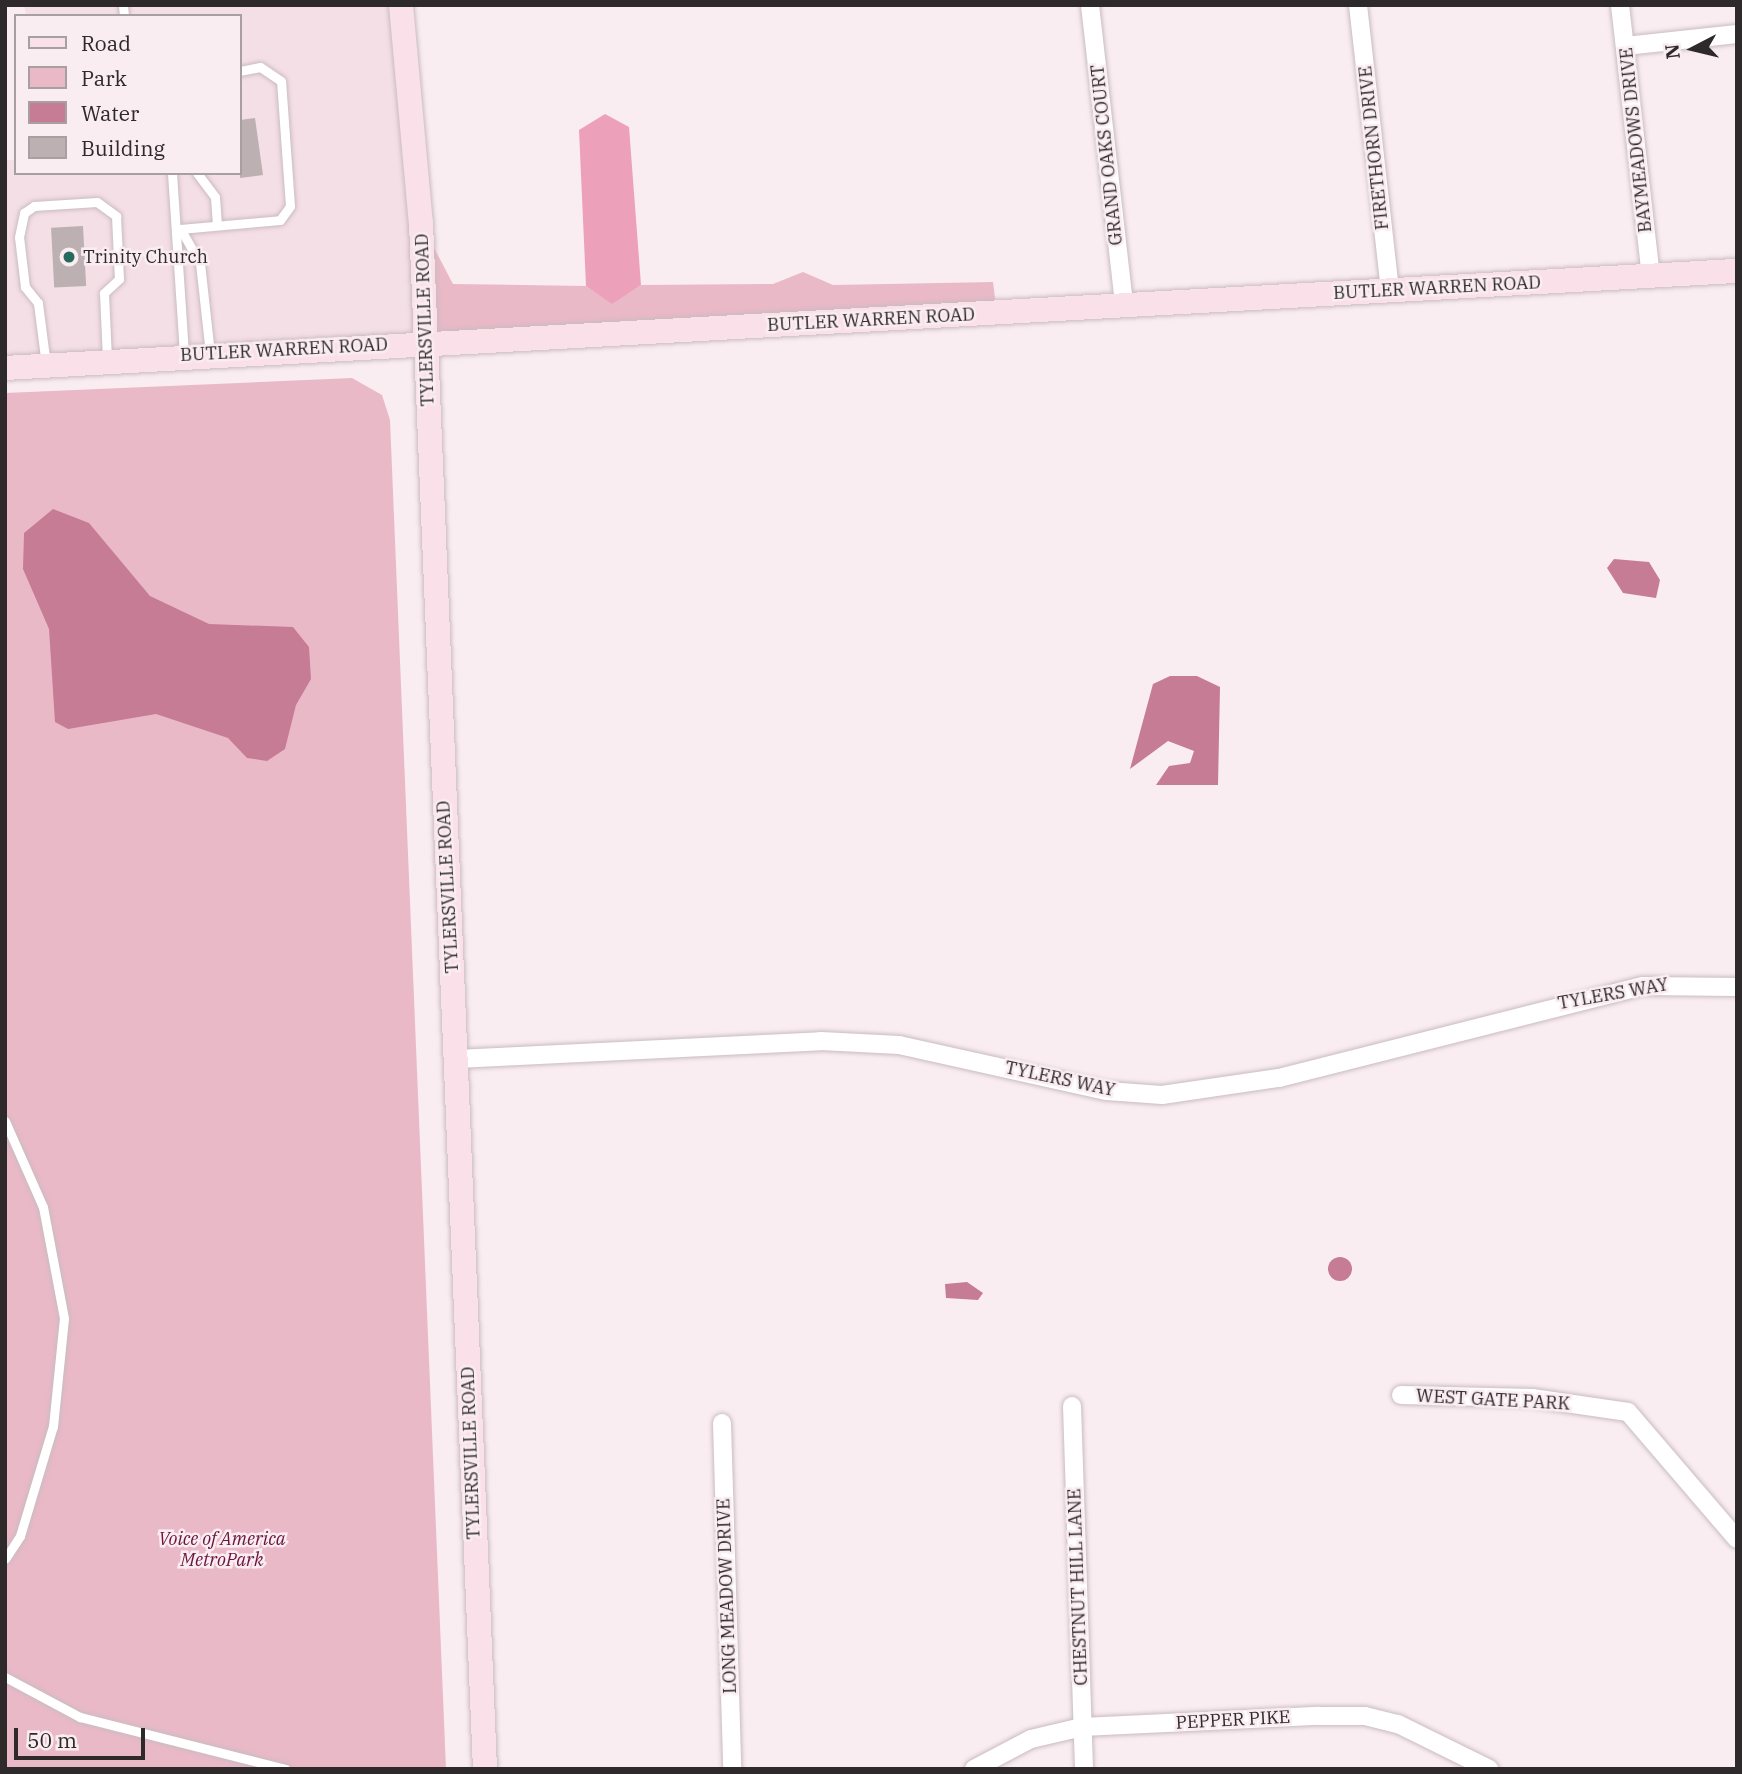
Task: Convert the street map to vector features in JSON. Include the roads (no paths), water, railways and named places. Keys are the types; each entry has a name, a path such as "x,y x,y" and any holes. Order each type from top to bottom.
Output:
{"main road":[{"name":"TYLERSVILLE ROAD","path":"401,5 426,343 485,1769"},
{"name":"BUTLER WARREN ROAD","path":"5,368 184,355 1737,271"}],"street":[{"name":"GRAND OAKS COURT","path":"1090,5 1124,305"},
{"name":"FIRETHORN DRIVE","path":"1357,5 1390,290"},
{"name":"BAYMEADOWS DRIVE","path":"1620,5 1651,276"},
{"path":"1625,46 1737,34"},
{"name":"TYLERS WAY","path":"457,1059 860,1043 955,1055 1107,1091 1162,1094 1279,1078 1631,988 1737,987"},
{"name":"WEST GATE PARK","path":"1401,1395 1531,1398 1628,1412 1737,1539"},
{"name":"CHESTNUT HILL LANE","path":"1072,1406 1084,1769"},
{"name":"LONG MEADOW DRIVE","path":"722,1423 732,1769"},
{"name":"PEPPER PIKE","path":"974,1769 1031,1739 1082,1727 1365,1716 1434,1738 1489,1769"}],"lane":[{"path":"180,229 280,220 290,206 281,81 260,67 242,71"},
{"path":"172,175 180,229 184,355"},
{"path":"198,175 215,197 218,225"},
{"path":"46,365 38,303 25,287 19,237 24,213 47,205 97,202 116,216 119,279 104,293 107,360"},
{"path":"180,229 200,263 210,354"},
{"path":"5,1121 43,1207 64,1318 53,1426 20,1536 5,1559"},
{"path":"5,1677 80,1717 286,1769"},
{"path":"474,1769 483,1736"}],"water":[{"path":"53,509 89,523 150,596 209,624 293,627 309,647 311,679 296,705 285,749 267,761 247,758 228,738 156,714 68,729 55,722 49,629 23,569 24,533"},
{"path":"1614,559 1649,562 1660,580 1656,598 1623,593 1607,568"},
{"path":"1170,676 1197,676 1220,687 1218,785 1156,785 1169,766 1190,763 1194,751 1168,741 1130,769 1153,684"},
{"path":"1335,1257 1345,1257 1352,1264 1352,1274 1345,1281 1335,1281 1328,1274 1328,1264"},
{"path":"967,1282 983,1293 978,1300 946,1298 945,1284"}],"place":[{"name":"Trinity Church","path":"69,257"}],"park label":[{"name":"Voice of America MetroPark","path":"222,1550"}]}
